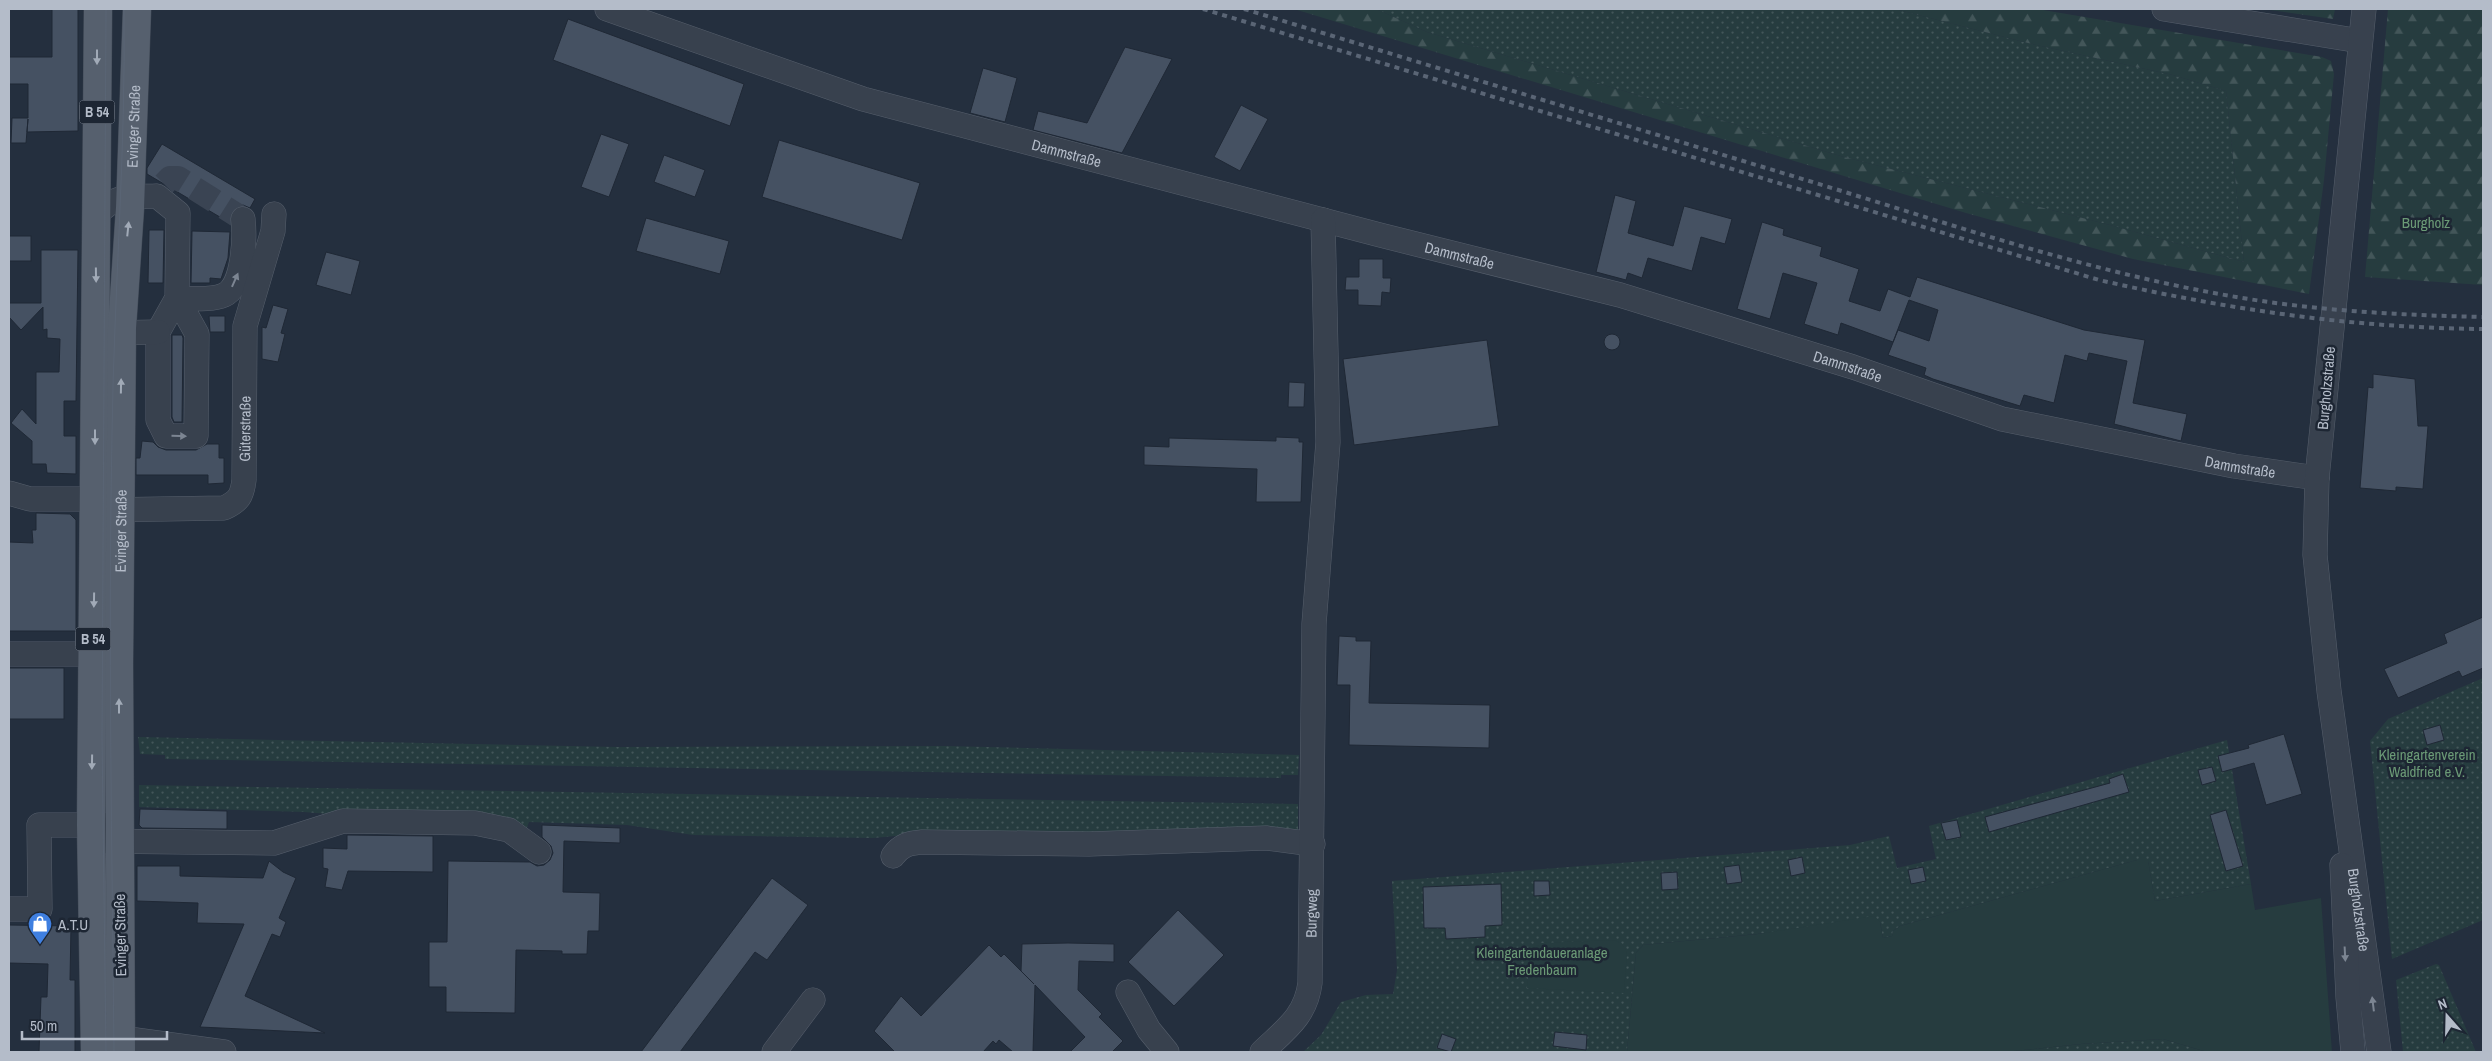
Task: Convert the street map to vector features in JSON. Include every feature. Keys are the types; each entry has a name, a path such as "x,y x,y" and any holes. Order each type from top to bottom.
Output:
{"main road":[{"name":"Evinger Straße","path":"98,9 96,215 109,333 104,506 106,654 119,833 108,1045"},
{"name":"Evinger Straße","path":"109,333 151,192 137,9"},
{"name":"Evinger Straße","path":"106,654 91,833 108,1045"}],"street":[{"name":"Dammstraße","path":"607,9 862,99 1323,220 1620,295 1853,367 2002,419 2234,466 2317,478"},
{"path":"2164,9 2360,41"},
{"name":"Burgholzstraße","path":"2353,1052 2351,904 2340,768 2329,691 2315,555 2317,478 2364,9"},
{"path":"96,215 105,205 120,197 151,192 178,213 177,298 196,334 196,436 166,436 158,420 158,332 177,298"},
{"name":"Güterstraße","path":"104,506 224,508 236,502 242,495 244,480 245,326 273,231 274,214"},
{"path":"177,298 215,298 226,294 232,287 243,253 243,219"},
{"name":"Burgweg","path":"1262,1052 1291,1023 1308,1001 1310,983 1314,624 1328,442 1323,220"},
{"path":"109,333 158,332"},
{"path":"9,493 30,499 104,506"},
{"path":"9,654 106,654"},
{"path":"9,909 40,909 39,825 91,833 119,833 274,843 343,821 475,823 510,830 539,852"},
{"path":"893,856 908,843 922,842 1089,844 1266,838 1313,844"},
{"name":"Burgholzstraße","path":"2351,904 2379,1052"},
{"path":"1128,992 1150,1030 1167,1052"},
{"path":"774,1052 814,1000"},
{"path":"108,1045 224,1052"}],"green space":[{"path":"1294,9 1376,9 1427,32 1844,157 2106,224 2244,262 2226,91 2173,75 2028,43 1895,9 2037,9 2322,57 2331,61 2334,74 2324,180 2309,294 2133,259 1966,213"},
{"path":"1376,9 1895,9 2028,43 2173,75 2226,91 2244,262 2106,224 1844,157 1427,32"},
{"path":"2263,9 2335,9 2333,19"},
{"name":"Burgholz","path":"2388,9 2483,9 2483,285 2365,277"},
{"name":"Kleingartenverein Waldfried e.V.","path":"2483,678 2483,920 2392,959 2370,741 2388,719"},
{"path":"138,737 618,747 947,746 1299,755 1298,775 1281,775 1281,778 165,759 165,755 140,754"},
{"name":"Kleingartendaueranlage Fredenbaum","path":"2227,740 2251,884 2155,901 2148,861 2137,860 1900,926 1893,931 1892,936 1883,938 1880,922 1643,945 1636,953 1627,1052 1303,1052 1321,1035 1341,1002 1366,995 1393,994 1397,970 1392,881 1850,845 1889,836 1897,868 1936,859 1929,826"},
{"path":"139,785 1298,804 1298,829 1297,832 918,834 873,838 693,835 627,825 529,822 526,830 304,812 139,807"},
{"path":"2137,860 2148,860 2155,901 2251,884 2255,910 2321,898 2332,1052 2207,1052 2163,1039 2081,1044 2005,1052 1627,1052 1636,953 1643,945 1758,934 1874,916 1880,922 1883,938 1892,936 1893,931 1900,926"},
{"path":"1614,940 1621,943 1627,952 1624,993 1527,988 1531,950 1541,943"},
{"path":"2436,964 2439,965 2476,1052 2403,1052 2396,980"},
{"path":"2163,1039 2207,1052 2005,1052 2081,1044"}],"building":[{"path":"52,9 78,9 78,131 27,132 28,119 26,143 11,143 12,118 28,118 28,84 9,84 9,57 52,57"},
{"path":"568,19 744,84 730,126 553,60"},
{"path":"1125,47 1172,59 1122,153 1033,130 1038,111 1087,123"},
{"path":"983,68 1017,78 1005,122 970,113"},
{"path":"1241,105 1268,119 1240,171 1214,157"},
{"path":"601,134 629,144 609,197 581,187"},
{"path":"779,140 920,183 902,240 762,197"},
{"path":"162,144 255,199 250,208 243,205 235,208 230,213 230,223 147,174 147,168"},
{"path":"664,155 705,170 695,197 654,182"},
{"path":"1615,195 1636,201 1628,233 1673,246 1684,206 1732,219 1725,244 1701,237 1692,271 1648,258 1642,278 1628,273 1626,280 1596,272"},
{"path":"646,218 729,241 720,274 636,251"},
{"path":"1762,222 1784,229 1783,235 1822,247 1820,256 1859,269 1849,301 1880,311 1888,289 1910,297 1917,277 2084,330 2145,340 2133,403 2187,414 2181,441 2114,424 2127,361 2089,353 2087,361 2065,355 2054,403 2024,395 2020,406 1933,379 1924,375 1926,368 1888,355 1898,330 1929,341 1938,310 1909,300 1893,342 1841,323 1838,335 1804,324 1817,283 1783,273 1770,319 1737,309"},
{"path":"149,230 164,230 163,283 148,283"},
{"path":"192,231 230,232 228,258 221,279 210,278 210,283 191,283"},
{"path":"9,236 31,236 31,261 9,261"},
{"path":"41,250 78,250 76,401 64,401 64,436 76,436 76,474 47,473 46,464 32,464 32,441 11,423 22,409 36,424 36,372 59,372 60,339 47,338 47,329 43,330 43,307 21,330 9,317 9,303 41,303"},
{"path":"326,252 360,261 351,295 316,285"},
{"path":"1359,259 1383,259 1383,278 1391,278 1390,293 1382,292 1381,306 1358,305 1358,290 1345,290 1346,277 1359,277"},
{"path":"273,305 288,309 281,333 285,334 278,362 262,359 262,327 266,328"},
{"path":"209,316 225,316 225,332 210,332"},
{"path":"1612,334 1618,336 1620,342 1618,348 1612,350 1606,348 1604,342 1606,336"},
{"path":"172,335 182,335 183,338 182,422 174,422 172,417"},
{"path":"1487,340 1499,426 1354,445 1343,359"},
{"path":"2373,374 2415,379 2418,426 2428,426 2423,489 2396,487 2396,491 2360,488 2368,387 2373,388"},
{"path":"1289,382 1305,383 1304,407 1288,407"},
{"path":"1276,437 1299,438 1299,442 1303,442 1301,502 1256,502 1257,469 1144,465 1144,446 1169,447 1169,438 1276,441"},
{"path":"142,441 153,442 158,447 166,450 196,450 207,444 219,444 219,458 224,458 224,483 208,484 208,475 136,475 136,458 140,458"},
{"path":"36,513 70,514 76,520 76,631 9,631 9,542 33,543 32,530 36,530"},
{"path":"2483,617 2483,668 2462,677 2459,671 2398,698 2384,669 2447,643 2444,634"},
{"path":"1339,636 1356,637 1356,641 1371,641 1369,703 1490,705 1489,748 1349,745 1350,685 1337,685"},
{"path":"9,668 64,668 64,719 9,719"},
{"path":"2440,725 2444,740 2427,745 2423,730"},
{"path":"2284,734 2302,794 2266,805 2254,763 2222,772 2218,756 2249,748 2248,745"},
{"path":"2212,767 2216,781 2202,785 2198,770"},
{"path":"2123,774 2129,792 1989,832 1985,817 2110,783 2109,779"},
{"path":"140,809 227,811 227,829 142,828 139,825"},
{"path":"2226,810 2243,866 2226,871 2210,815"},
{"path":"1957,820 1961,837 1946,840 1941,823"},
{"path":"542,825 620,828 620,843 564,841 563,892 600,893 599,931 588,931 587,954 562,954 562,951 516,950 515,1013 446,1012 446,987 429,987 429,942 447,942 448,861 530,862 537,866 544,865 550,860 553,853 551,846 542,837"},
{"path":"347,835 433,836 433,872 348,871 342,890 325,887 328,869 323,868 323,848 347,849"},
{"path":"1802,857 1805,873 1791,876 1788,860"},
{"path":"269,861 283,872 296,878 279,918 286,922 280,937 272,934 245,996 325,1033 200,1027 244,924 197,923 198,903 137,901 137,866 180,866 180,876 263,878"},
{"path":"1739,865 1742,882 1727,884 1724,867"},
{"path":"1923,867 1926,881 1911,884 1908,870"},
{"path":"1677,872 1678,889 1662,890 1661,873"},
{"path":"772,878 808,905 767,960 755,952 680,1052 641,1052"},
{"path":"1534,881 1549,881 1550,895 1534,896"},
{"path":"1501,884 1502,925 1485,926 1485,937 1446,939 1445,928 1424,928 1423,887"},
{"path":"1178,910 1224,955 1174,1006 1128,962"},
{"path":"9,925 71,926 70,980 75,980 75,1052 39,1052 41,997 47,997 48,964 9,963"},
{"path":"1022,944 1114,944 1114,962 1079,961 1078,990 1102,1014 1099,1017 1123,1041 1112,1052 1070,1052 1085,1037 1035,985 1033,1052 1013,1052 999,1040 996,1044 993,1041 983,1052 895,1052 874,1031 901,996 921,1016 989,945 1001,957 1004,954 1021,971"},
{"path":"1555,1032 1587,1035 1586,1050 1553,1046"},
{"path":"1442,1034 1456,1039 1451,1052 1437,1048"}],"tunnel":[{"path":"164,184 170,178 178,178 243,219"}],"tram line":[{"path":"106,9 102,736 106,1052"},
{"path":"114,1052 110,588 113,380 123,115 124,9"}],"railway":[{"path":"1203,9 2099,280 2194,300 2289,315 2386,325 2483,329"},
{"path":"1244,9 1999,240 2106,269 2214,293 2281,304 2382,313 2483,317"}],"place":[{"name":"A.T.U","path":"40,945"}]}
